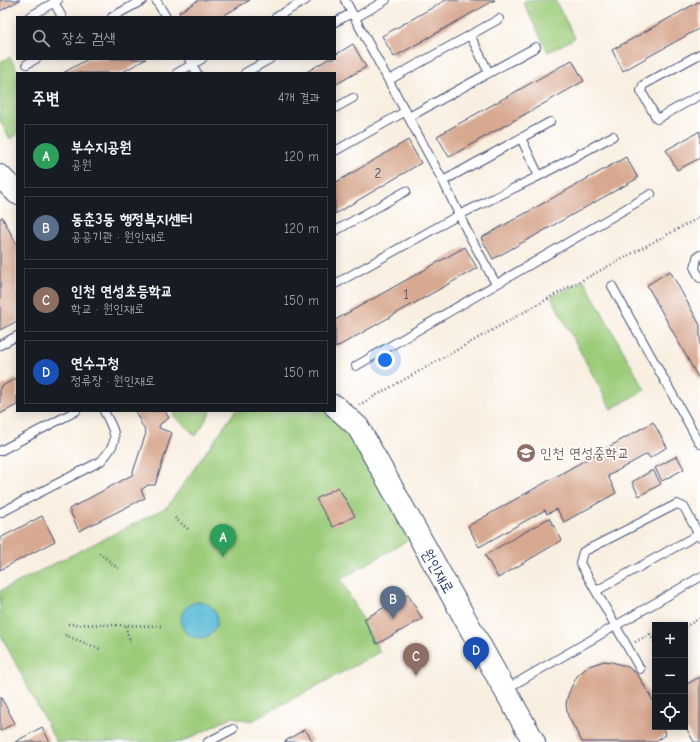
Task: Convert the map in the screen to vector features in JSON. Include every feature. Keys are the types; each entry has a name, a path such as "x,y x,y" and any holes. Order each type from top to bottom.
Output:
{"main road":[{"name":"원인재로","path":"339,409 358,428 534,742"}],"lane":[{"path":"114,16 143,0"},
{"path":"156,0 165,16"},
{"path":"278,16 306,0"},
{"path":"345,0 443,181 459,215 496,284"},
{"path":"336,22 386,0"},
{"path":"31,16 56,1 62,16"},
{"path":"389,80 499,20"},
{"path":"470,35 489,73"},
{"path":"336,150 489,73 536,47"},
{"path":"700,54 642,85 641,91 657,119 700,95"},
{"path":"26,64 34,60"},
{"path":"247,72 268,60"},
{"path":"178,72 191,62 196,72"},
{"path":"336,107 353,98"},
{"path":"443,181 550,122"},
{"path":"336,283 459,215 539,176 613,136"},
{"path":"521,138 539,176"},
{"path":"336,230 406,191"},
{"path":"356,366 651,194"},
{"path":"700,255 697,256 695,269 700,278"},
{"path":"612,286 700,444"},
{"path":"0,345 16,337"},
{"path":"0,451 74,412"},
{"path":"0,513 101,461 111,450 115,440 115,433 104,412"},
{"path":"596,591 699,536 684,507 677,504 584,552 580,563 640,669"},
{"path":"505,690 700,577"},
{"path":"208,742 233,729"}],"path":[{"path":"339,409 700,217"},
{"path":"175,518 189,530"},
{"path":"99,553 120,570"},
{"path":"688,625 700,618"},
{"path":"68,624 160,626"},
{"path":"126,626 131,642"},
{"path":"627,646 650,634 652,638"},
{"path":"65,635 100,649"}],"green space":[{"path":"527,0 555,0 575,38 548,52 523,2"},
{"path":"10,57 18,72 16,72 16,136 10,139 0,121 0,62"},
{"path":"584,280 645,390 611,409 551,297"},
{"path":"175,412 210,412 196,436 174,416"},
{"path":"234,412 336,412 417,535 341,579 380,652 252,721 232,717 182,742 56,742 0,633 0,591 167,507"}],"water":[{"path":"203,602 212,607 216,613 216,627 212,633 203,638 195,638 186,633 182,627 181,616 186,607 192,603"}],"building":[{"path":"0,0 20,0 0,11"},
{"path":"199,0 250,0 223,16 181,16 179,12"},
{"path":"446,0 495,0 394,57 382,36"},
{"path":"700,1 700,28 623,71 612,50"},
{"path":"353,44 366,67 336,84 336,72 307,72 326,60 336,60 336,54"},
{"path":"86,60 144,60 123,72 65,72"},
{"path":"572,60 584,81 449,157 437,136"},
{"path":"700,131 700,158 677,170 666,150"},
{"path":"408,140 421,163 336,213 336,182"},
{"path":"626,157 638,178 493,259 481,238"},
{"path":"2,217 16,243 16,322 0,330 0,218"},
{"path":"465,247 477,268 336,347 336,319"},
{"path":"670,271 700,325 700,381 647,285"},
{"path":"16,379 16,406 0,414 0,387"},
{"path":"136,412 166,412 169,418 160,424 159,428 172,433 155,485 148,485 141,490 145,498 79,531 69,509 132,475 146,433"},
{"path":"653,422 667,447 650,458 647,454 608,476 616,493 564,522 557,509 547,514 545,510 479,547 468,526"},
{"path":"677,456 684,469 662,481 655,468"},
{"path":"653,470 661,484 639,496 632,482"},
{"path":"338,487 355,516 333,527 316,499"},
{"path":"42,516 55,541 0,570 0,538"},
{"path":"549,518 562,540 498,578 485,555"},
{"path":"408,594 422,619 377,644 364,619"},
{"path":"604,661 612,662 628,667 638,675 652,699 652,730 664,730 666,735 653,742 582,742 568,716 566,705 570,690 577,676 589,666"},
{"path":"700,677 700,742 694,742 687,730 688,683"},
{"path":"0,696 15,723 0,731"},
{"path":"42,727 50,742 15,742"},
{"path":"305,729 313,742 284,742"}],"place":[{"name":"인천 연성중학교","path":"526,453"},
{"name":"부수지공원","path":"223,557"},
{"name":"동춘3동 행정복지센터","path":"393,619"},
{"name":"연수구청","path":"476,670"},
{"name":"인천 연성초등학교","path":"416,676"}]}
